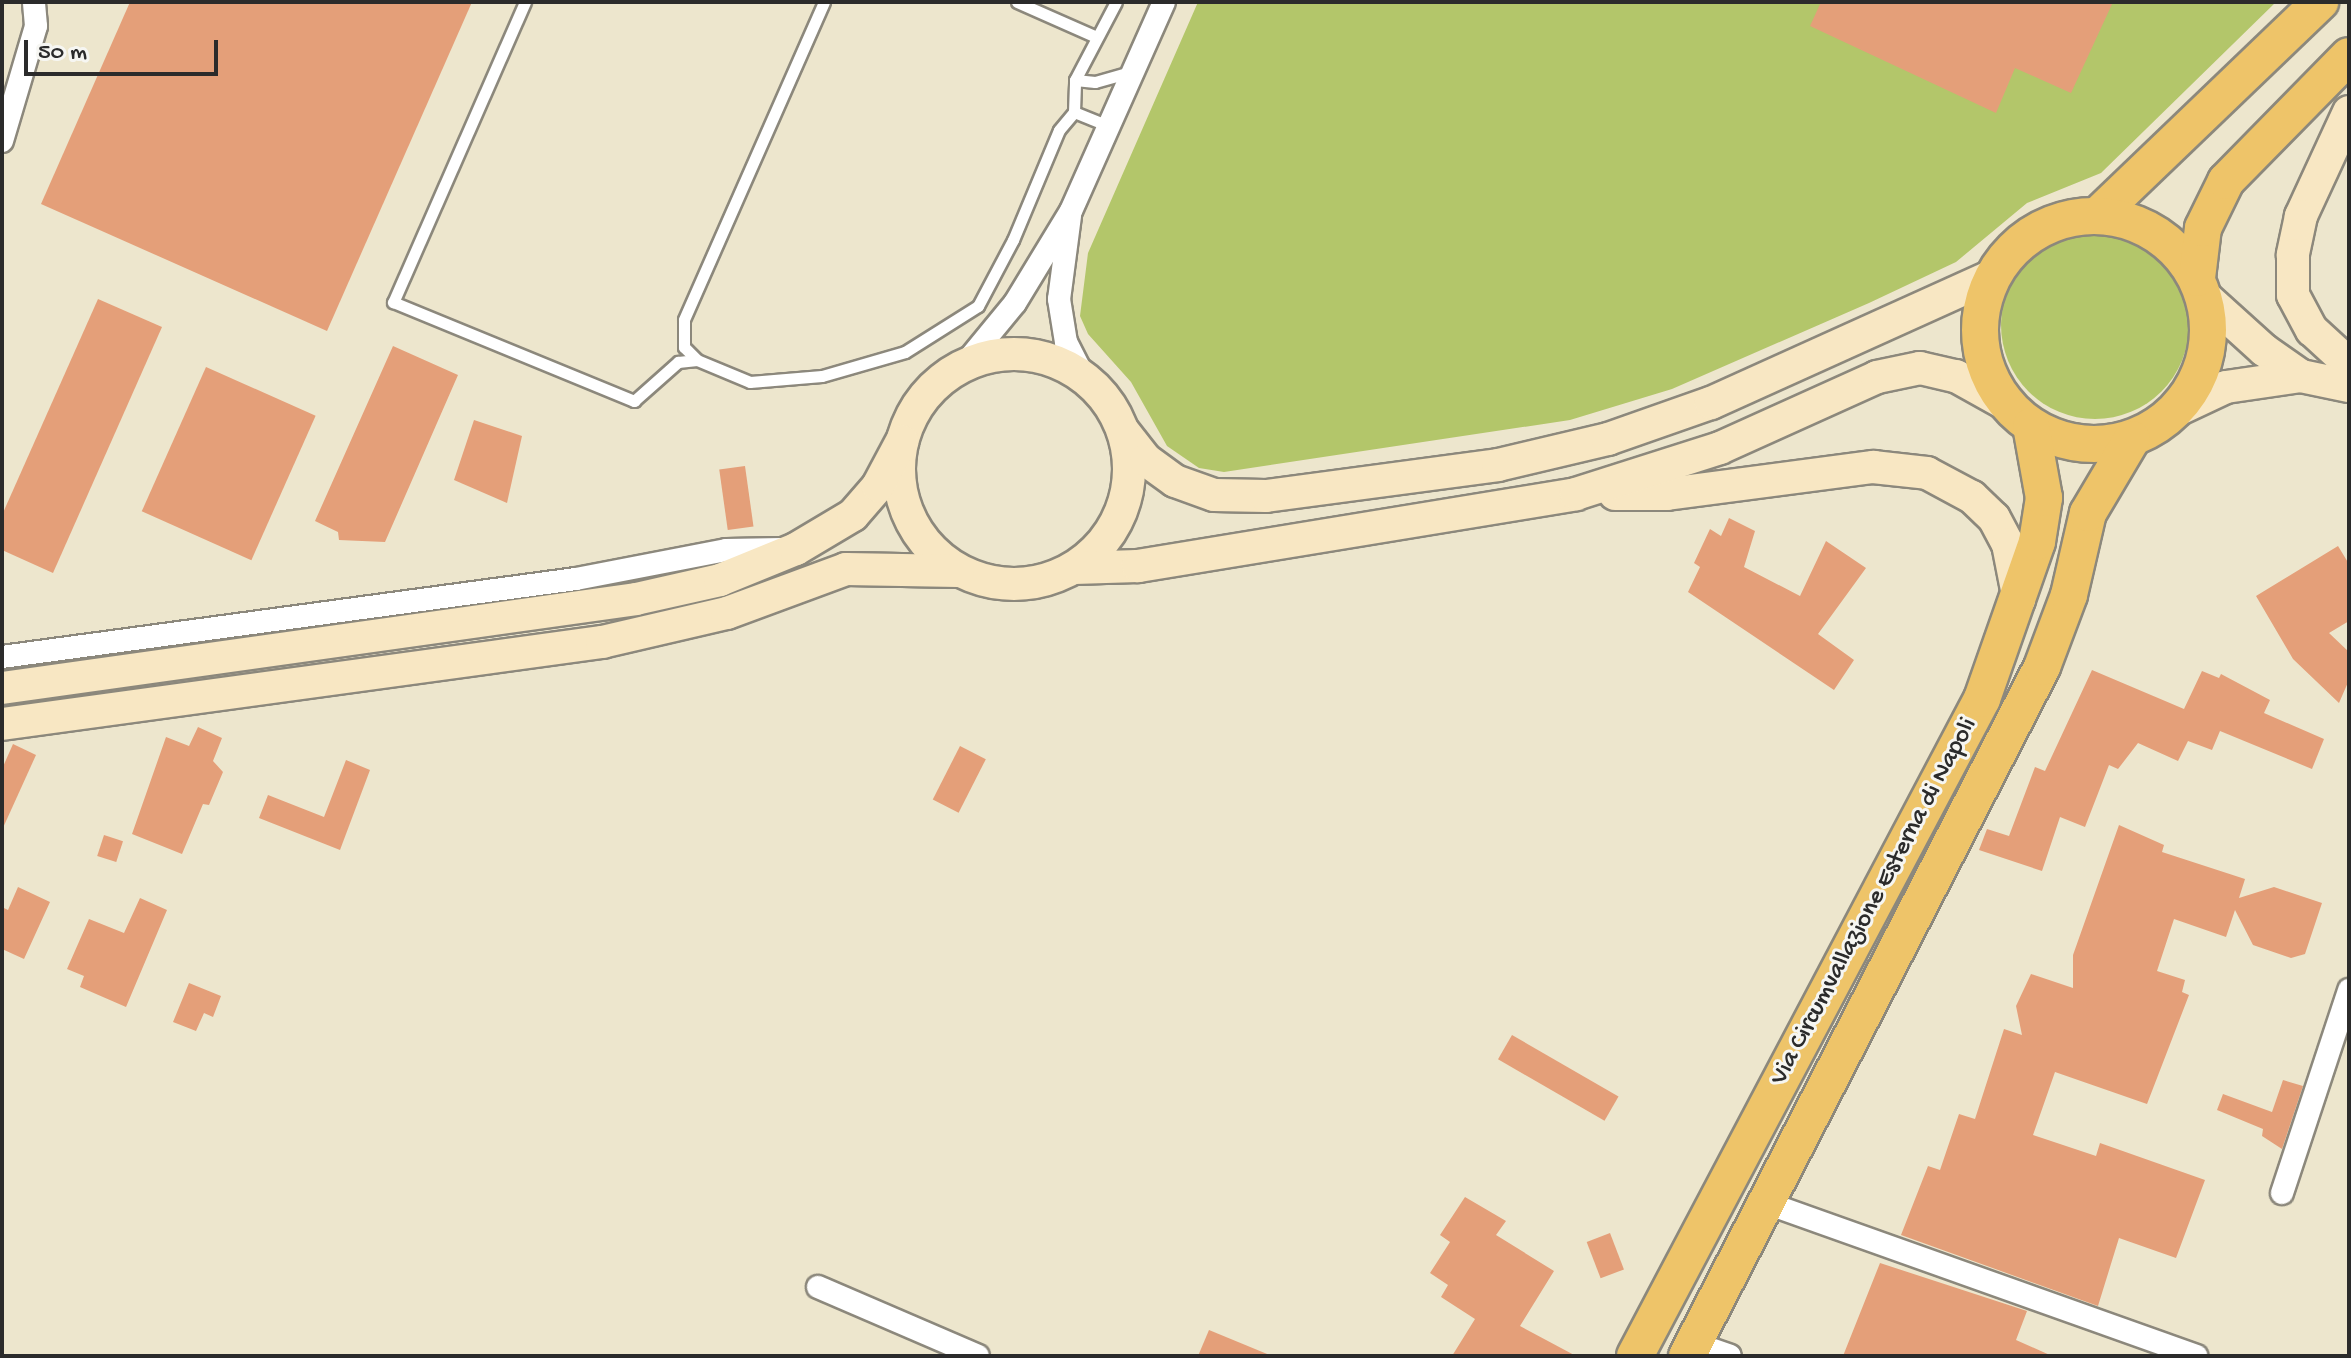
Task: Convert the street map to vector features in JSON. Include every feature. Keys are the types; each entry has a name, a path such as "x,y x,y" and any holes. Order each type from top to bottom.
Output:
{"main road":[{"path":"2098,215 2320,2"},
{"path":"2177,410 2197,381 2208,347 2200,286 2203,228 2226,181 2349,56"},
{"path":"2349,112 2301,216 2293,255 2293,295 2312,330 2349,364"},
{"path":"2018,415 1988,374 1980,341 1982,307 1994,275 2012,250 2037,230 2067,218 2098,215 2157,233 2180,253 2200,286 2264,350 2301,376"},
{"path":"2,688 636,599 720,580 796,549 853,515 878,486 915,410 937,384 964,365 994,356 1026,354 1057,362 1084,377 1108,402 1124,432 1146,460 1165,474 1214,495 1266,496 1498,465 1608,439 1711,403 1994,275"},
{"path":"1074,568 1138,566 1576,494 1720,448 1877,377 1920,368 1956,376 2063,441 2098,445 2132,439 2177,410 2226,387 2301,376 2349,386"},
{"name":"Via Circumvallazione Esterna di Napoli","path":"1635,1356 1982,699 2019,603 2044,498 2018,415"},
{"path":"902,441 899,479 908,515 929,548 958,571 986,582 1016,585 1046,581 1074,568 1103,543 1123,509 1130,471 1124,432"},
{"name":"Via Circumvallazione Esterna di Napoli","path":"1690,1350 2042,667 2069,595 2088,513 2132,439"},
{"path":"1576,494 1667,494 1873,467 1927,473 1972,497 1994,518 2008,544 2019,603"},
{"path":"2,724 602,642 727,613 846,569 958,571"}],"street":[{"path":"34,2 36,26"},
{"path":"2,141 36,26 52,2"},
{"path":"964,365 1015,303 1071,211 1164,2"},
{"path":"1071,211 1059,299 1066,342 1084,377"},
{"path":"2,657 576,579 726,550 796,549"},
{"path":"2282,1193 2349,990"},
{"path":"1764,1202 2196,1356"},
{"path":"818,1287 978,1356"},
{"path":"1690,1350 1730,1356"}],"lane":[{"path":"525,2 393,302 634,401 678,362 697,360"},
{"path":"824,2 684,320 684,347 697,360 750,382 822,376 905,352 971,311 989,292 1059,130 1074,112 1075,80 1094,36 1116,2"},
{"path":"1017,2 1094,36"},
{"path":"1075,80 1095,82 1134,70"},
{"path":"1074,112 1109,126"}],"green space":[{"path":"1198,2 2276,2 2101,173 2027,203 1956,262 1869,303 1672,389 1570,420 1224,472 1199,468 1167,446 1131,382 1088,334 1080,316 1088,253"},
{"path":"2095,231 2113,232 2131,238 2162,258 2182,289 2188,307 2188,343 2182,361 2162,392 2131,412 2113,418 2095,419 2077,418 2059,412 2028,392 2008,361 2002,343 2001,325 2002,307 2008,289 2028,258 2059,238 2077,232"}],"building":[{"path":"130,2 472,2 327,331 41,204"},
{"path":"1821,2 2113,2 2071,93 2015,68 1996,113 1810,26"},
{"path":"98,299 162,327 53,573 2,550 2,515"},
{"path":"393,346 458,375 385,542 339,540 338,532 315,521"},
{"path":"206,367 316,416 251,560 142,511"},
{"path":"474,420 522,436 507,503 454,480"},
{"path":"745,466 753,526 728,530 719,470"},
{"path":"1729,518 1755,531 1744,567 1800,596 1826,541 1866,568 1818,634 1854,660 1834,690 1688,592 1700,567 1694,563 1710,529 1721,536"},
{"path":"2338,546 2349,564 2349,621 2329,633 2349,652 2349,680 2339,703 2293,659 2256,596"},
{"path":"2092,670 2184,709 2202,671 2219,678 2221,674 2270,700 2264,713 2324,739 2312,769 2220,731 2212,750 2188,741 2178,761 2138,743 2118,769 2109,765 2085,827 2060,817 2042,871 1979,850 1987,829 2009,836 2035,767 2045,771"},
{"path":"198,727 222,738 213,761 223,772 209,805 203,804 182,854 132,834 166,737 189,746"},
{"path":"13,744 36,755 2,830 2,769"},
{"path":"960,746 986,759 959,813 933,799"},
{"path":"346,760 370,770 340,850 259,818 268,795 324,817"},
{"path":"2119,825 2164,845 2162,852 2245,879 2239,898 2274,887 2322,903 2305,954 2291,958 2253,945 2235,910 2226,937 2174,919 2157,971 2185,980 2182,992 2189,995 2147,1104 2055,1072 2033,1135 2096,1156 2100,1143 2205,1180 2176,1258 2119,1238 2098,1306 1901,1235 1928,1166 1940,1170 1959,1114 1975,1119 2004,1029 2022,1035 2016,1006 2031,974 2073,988 2073,955"},
{"path":"104,835 123,841 116,862 97,856"},
{"path":"18,887 50,902 24,959 2,949 2,907 8,910"},
{"path":"140,898 167,910 126,1007 80,987 84,976 67,969 89,919 124,933"},
{"path":"189,983 221,996 213,1017 204,1013 196,1031 173,1022"},
{"path":"1512,1035 1619,1096 1605,1121 1498,1059"},
{"path":"2283,1080 2303,1086 2282,1149 2262,1136 2263,1129 2217,1110 2223,1094 2272,1112"},
{"path":"1465,1197 1506,1221 1496,1235 1554,1271 1520,1326 1576,1356 1452,1356 1475,1319 1441,1297 1448,1285 1430,1273 1450,1242 1440,1235"},
{"path":"1610,1233 1624,1269 1601,1278 1587,1242"},
{"path":"1880,1263 2027,1311 2016,1340 2052,1356 1843,1356"},
{"path":"1209,1330 1272,1356 1198,1356"}]}
